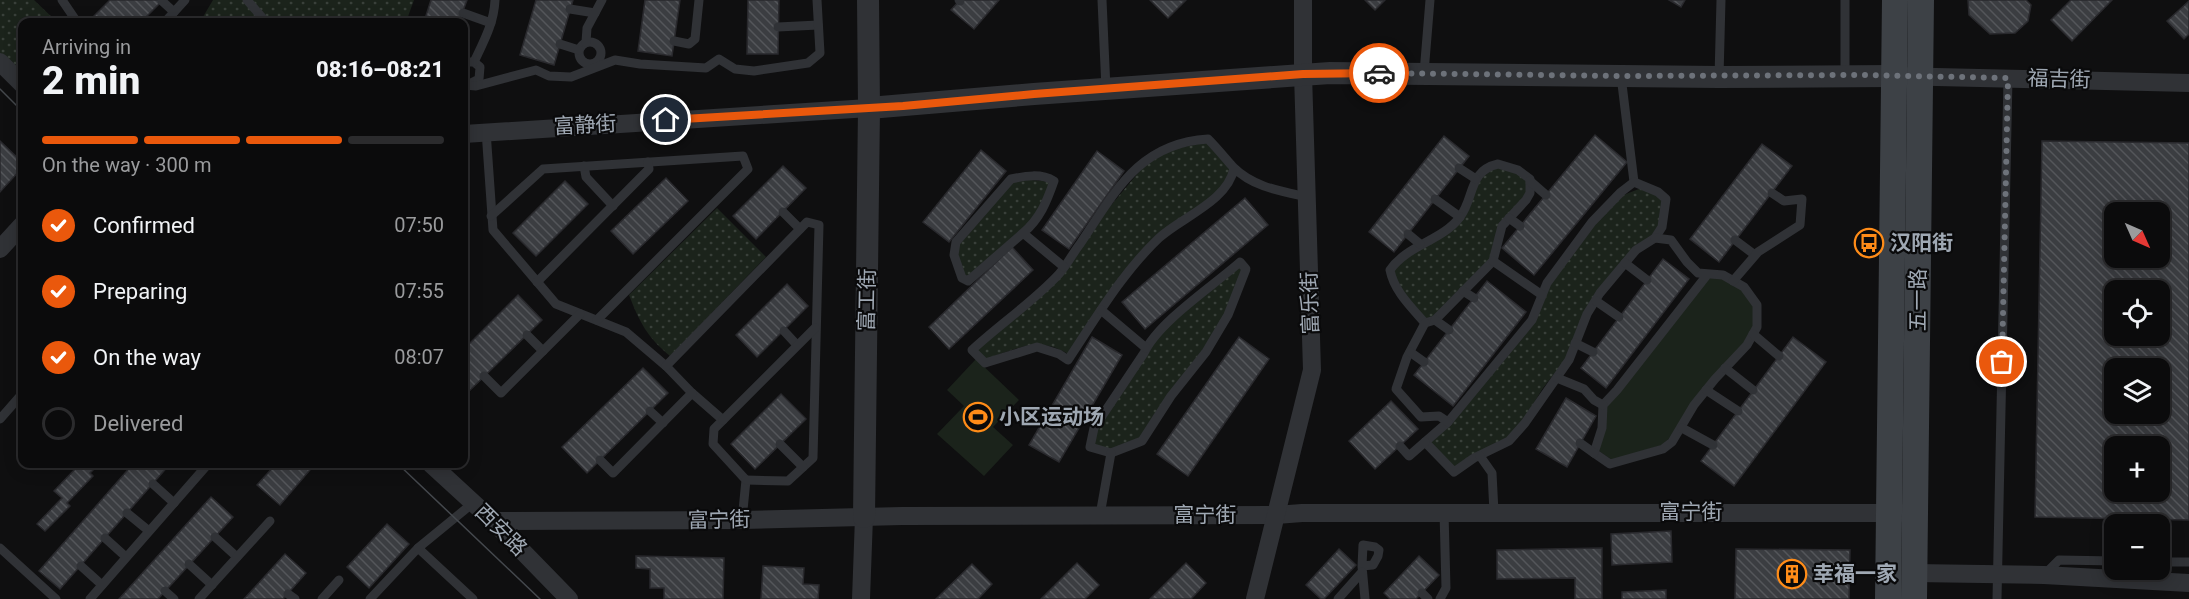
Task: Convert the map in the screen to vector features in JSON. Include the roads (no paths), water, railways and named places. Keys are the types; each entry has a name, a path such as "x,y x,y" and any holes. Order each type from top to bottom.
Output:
{"main road":[{"name":"五一路","path":"1888,599 1895,0"},
{"name":"五一路","path":"1914,599 1917,513 1921,0"}],"street":[{"name":"富工街","path":"861,599 869,108 868,0"},
{"name":"富乐街","path":"1255,599 1312,370 1303,0"},
{"path":"0,62 18,80"},
{"name":"富静街","path":"468,133 869,108 1303,74 1424,73 1719,77 1893,75"},
{"name":"福吉街","path":"1893,75 2189,83"},
{"path":"0,249 18,229"},
{"name":"西安路","path":"435,468 493,521 569,599"},
{"name":"富宁街","path":"493,521 1444,512 1917,513"},
{"path":"1914,573 2044,575 2189,583"}],"lane":[{"path":"62,0 74,18"},
{"path":"169,18 185,0"},
{"path":"247,0 263,18"},
{"path":"474,62 491,23 495,0"},
{"path":"586,42 595,43 601,48 602,54 599,60 592,64 583,63 579,57 579,51 586,42 587,28 602,0"},
{"path":"674,41 689,44 694,39 699,0"},
{"path":"468,85 476,86 536,70 549,76 571,77 615,60 706,68 718,59 735,69 754,71 808,63 820,53 817,0"},
{"path":"1102,0 1106,89"},
{"path":"1424,73 1430,0"},
{"path":"1719,77 1721,0"},
{"path":"1845,0 1845,76"},
{"path":"162,1 174,12"},
{"path":"570,9 595,14"},
{"path":"463,13 491,23"},
{"path":"778,27 818,25"},
{"path":"560,44 579,51"},
{"path":"468,62 474,62 480,67 478,79 468,84"},
{"path":"1621,76 1634,182"},
{"path":"1997,599 2008,78"},
{"path":"486,131 492,230 556,304 626,332 723,420"},
{"path":"1234,168 1232,179 1217,197 1159,238 1136,264 1101,310 1068,360 1059,354 1037,347 985,363 972,350 1033,298 1064,267 1111,197 1140,164 1166,148 1186,140 1208,139 1234,168 1250,180 1263,187 1307,197"},
{"path":"491,216 543,168 743,156 748,169 597,320"},
{"path":"537,282 649,169 648,162"},
{"path":"1425,323 1392,281 1390,270 1397,259 1452,226 1460,217 1476,179 1486,167 1498,164 1518,170 1546,195"},
{"path":"584,166 586,177 613,206"},
{"path":"1459,168 1476,179"},
{"path":"1045,176 1054,181 1044,207 1023,233 968,281 962,278 954,255 956,242 965,227 996,190 1011,179 1045,176"},
{"path":"1448,422 1439,416 1421,417 1396,389 1410,352 1425,323 1435,320 1493,261 1502,226 1526,200 1530,193 1530,182"},
{"path":"1425,442 1454,472 1509,441 1525,423 1569,360 1587,314 1596,301 1624,263 1636,250 1655,238 1662,226 1666,198 1634,182"},
{"path":"1400,446 1409,456 1448,422 1532,321 1546,283 1592,222 1634,182"},
{"path":"1733,281 1755,255 1800,225 1802,199 1784,201 1772,193"},
{"path":"1435,199 1460,217"},
{"path":"783,212 800,229"},
{"path":"1509,218 1520,226"},
{"path":"666,366 807,222 819,225 813,458 788,481 746,480 713,444 714,429 815,328"},
{"path":"1023,233 1064,267"},
{"path":"1408,234 1420,244"},
{"path":"1580,443 1610,464 1663,449 1672,442 1694,405 1706,390 1747,345 1757,327 1757,305 1744,287 1723,275 1698,273 1671,240 1655,238"},
{"path":"1735,240 1755,255"},
{"path":"1493,261 1542,295"},
{"path":"1240,262 1246,269 1228,315 1206,352 1171,396 1142,441 1111,453 1090,447 1094,428 1146,348 1149,341 1240,262"},
{"path":"1624,263 1647,280"},
{"path":"1594,453 1602,428 1603,405 1707,275"},
{"path":"1463,291 1474,298"},
{"path":"1596,301 1619,317"},
{"path":"1101,310 1146,348"},
{"path":"484,376 501,393 580,314"},
{"path":"1435,320 1449,330"},
{"path":"784,331 797,345"},
{"path":"1753,334 1779,356"},
{"path":"526,335 543,351"},
{"path":"1575,343 1593,352"},
{"path":"1410,352 1424,362"},
{"path":"1725,368 1754,390"},
{"path":"1557,378 1584,389 1594,400 1603,405"},
{"path":"1706,390 1738,411"},
{"path":"600,460 613,473 692,393"},
{"path":"0,419 18,399"},
{"path":"650,411 663,423"},
{"path":"1682,428 1713,445"},
{"path":"780,444 803,467"},
{"path":"1100,515 1111,453"},
{"path":"1479,456 1492,473 1494,512"},
{"path":"90,599 205,468"},
{"path":"742,520 746,480"},
{"path":"153,484 174,503"},
{"path":"370,599 418,548 473,503"},
{"path":"1440,599 1446,588 1444,512"},
{"path":"127,513 149,531"},
{"path":"199,599 270,521"},
{"path":"214,537 237,557"},
{"path":"105,538 126,557"},
{"path":"0,548 56,599"},
{"path":"418,548 473,599"},
{"path":"2044,575 2059,560 2104,561"},
{"path":"2170,562 2189,562"},
{"path":"189,564 212,585"},
{"path":"81,566 102,585"},
{"path":"1338,599 1343,586 1362,569 1365,599"},
{"path":"322,599 339,580"},
{"path":"165,591 174,599"}],"tram line":[{"path":"0,89 18,107"},
{"path":"402,468 540,599"}],"place":[{"name":"汉阳街","path":"1869,243"},
{"name":"小区运动场","path":"978,417"},
{"name":"幸福一家","path":"1792,574"}]}
